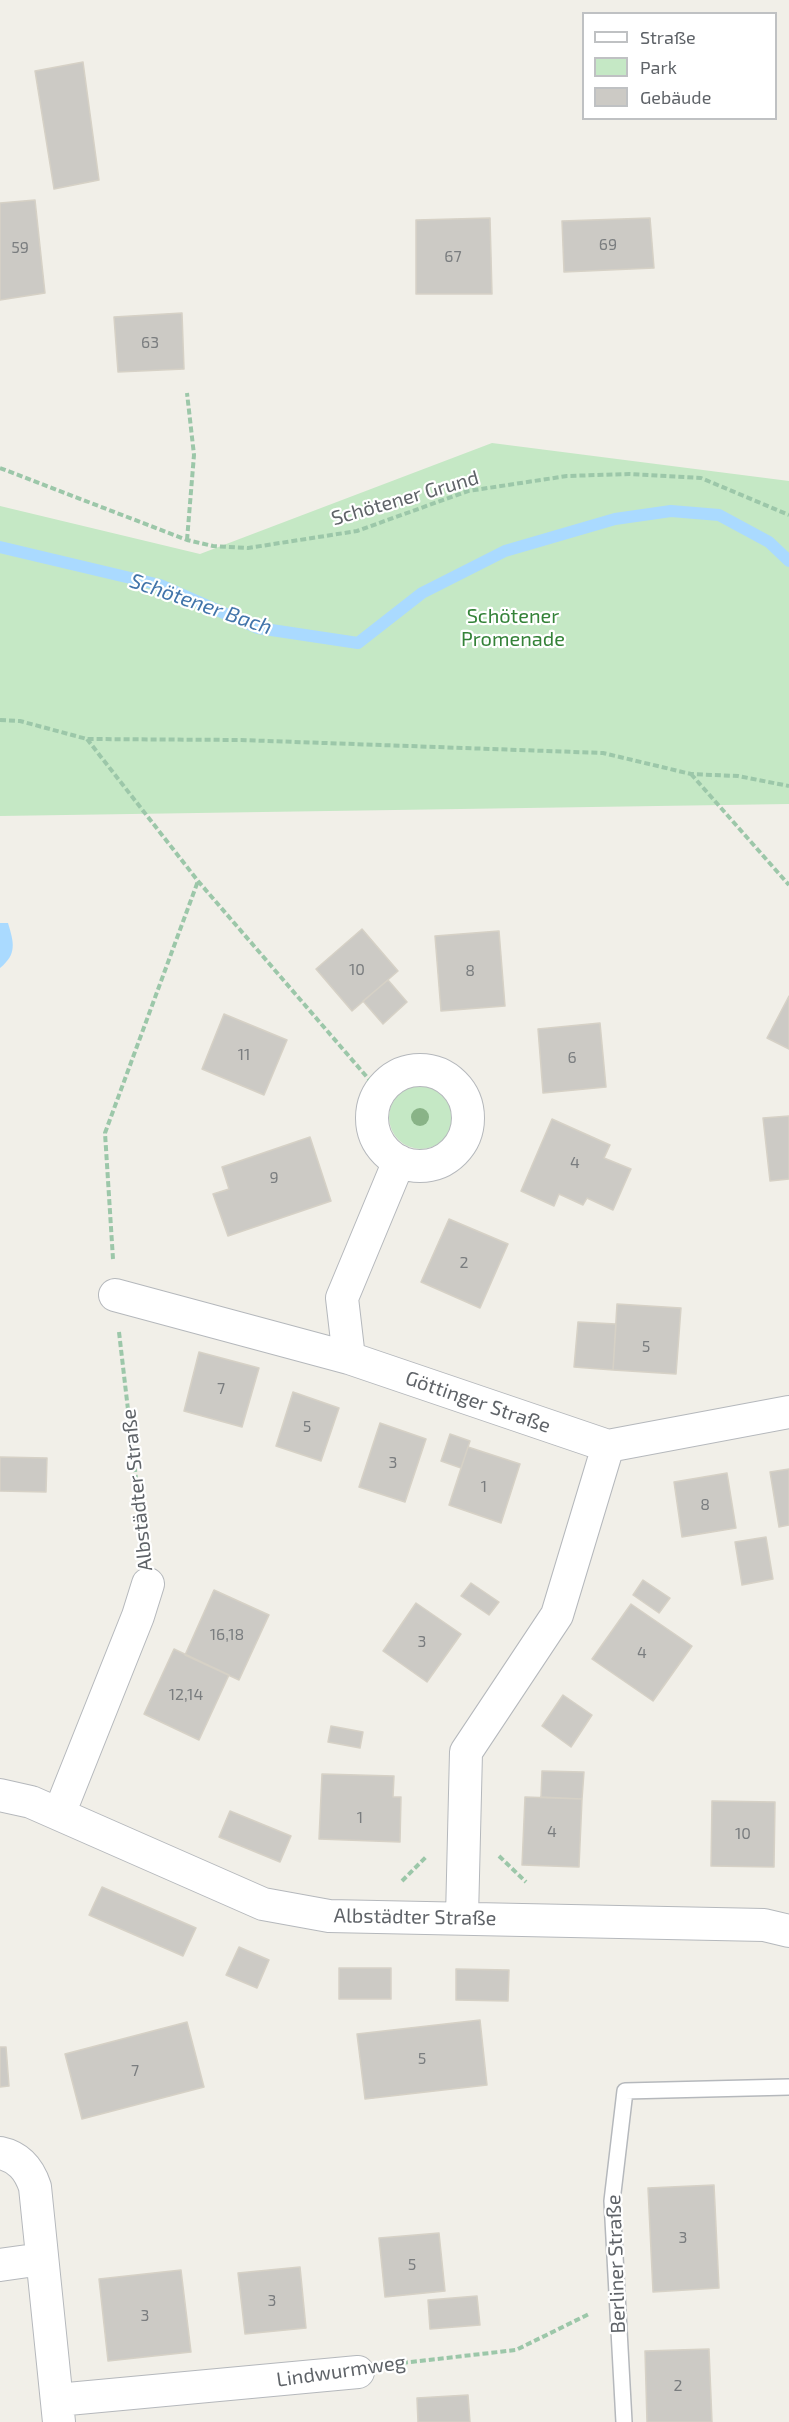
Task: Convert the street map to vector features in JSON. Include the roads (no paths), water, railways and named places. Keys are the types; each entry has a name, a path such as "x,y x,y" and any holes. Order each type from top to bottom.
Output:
{"street":[{"path":"420,1069 435,1071 449,1078 460,1090 467,1105 468,1121 465,1136 457,1150 430,1166 414,1166 399,1161 382,1149 373,1130 372,1110 379,1091 390,1079 404,1072 420,1069"},
{"path":"349,1358 342,1298 399,1161"},
{"name":"Göttinger Straße","path":"115,1295 349,1358 608,1446"},
{"path":"462,1917 466,1752 557,1615 608,1446 789,1412"},
{"name":"Albstädter Straße","path":"59,1814 138,1616 148,1584"},
{"name":"Albstädter Straße","path":"0,1795 31,1802 263,1904 329,1916 764,1925 789,1931"},
{"path":"0,2152 8,2154 22,2164 31,2174 35,2187 58,2411"},
{"path":"0,2265 42,2259"},
{"name":"Lindwurmweg","path":"58,2411 358,2372"}],"lane":[{"name":"Berliner Straße","path":"624,2422 616,2308 612,2201 625,2091 789,2087"}],"water":[{"path":"0,923 8,923 13,948 9,958 0,968"}],"waterway":[{"name":"Schötener Bach","path":"0,547 160,585 258,628 358,643 422,593 505,551 615,519 671,511 719,515 769,542 789,561"}],"park label":[{"name":"Schötener Promenade","path":"513,628"}]}
